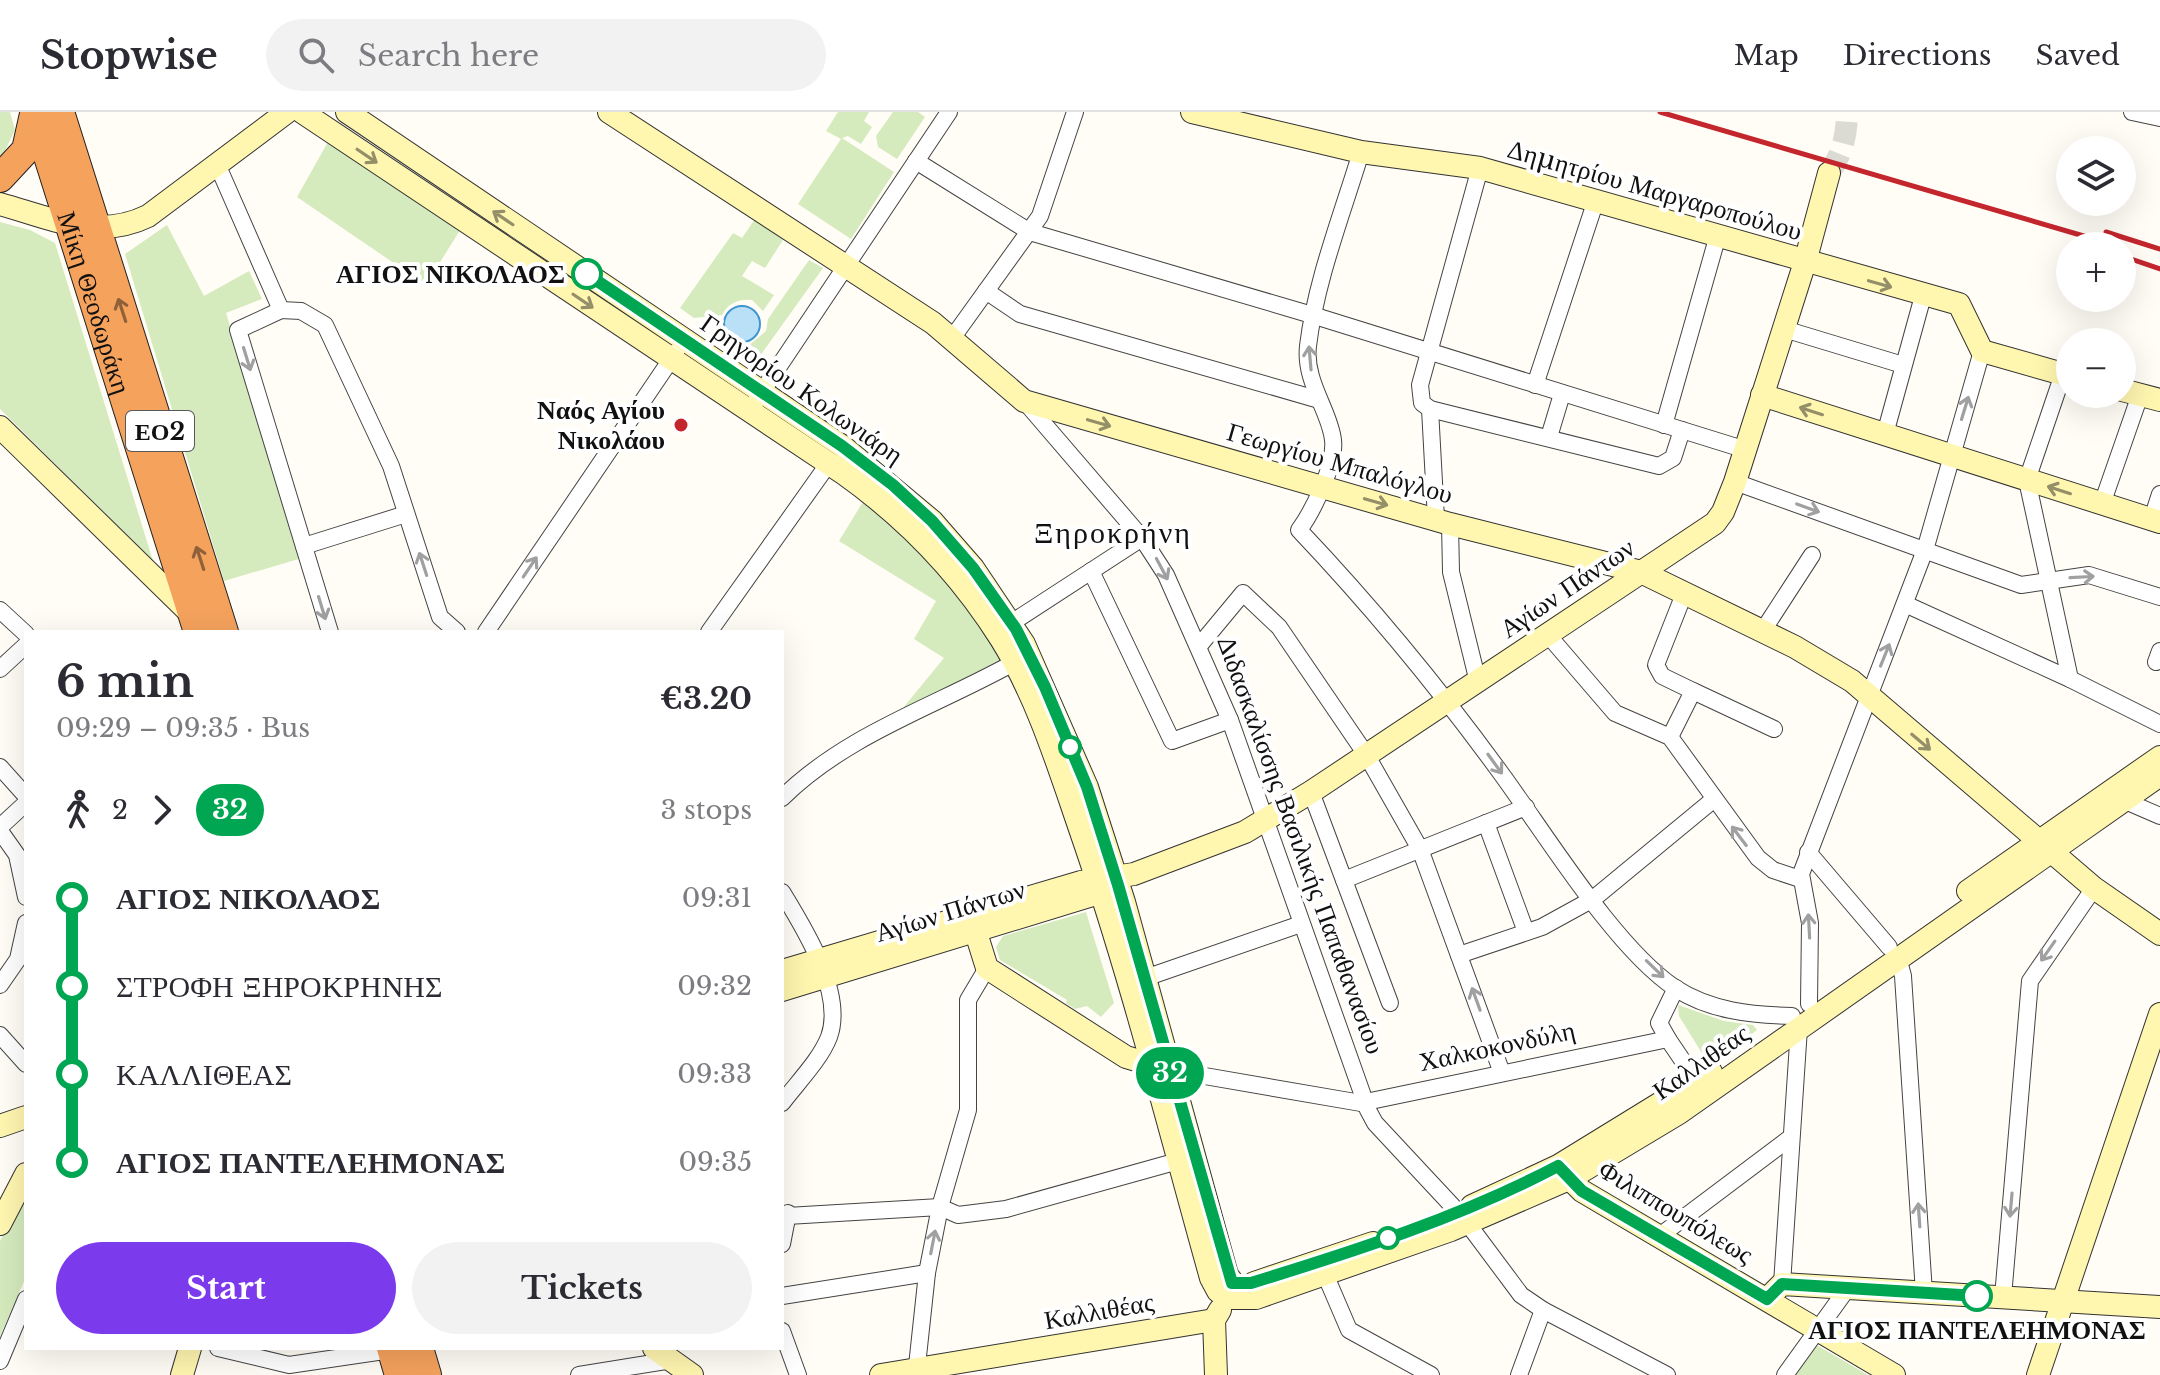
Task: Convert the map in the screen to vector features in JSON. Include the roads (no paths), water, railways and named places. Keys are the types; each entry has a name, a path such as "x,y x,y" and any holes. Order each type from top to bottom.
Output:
{"highway":[{"name":"Μίκη Θεοδωράκη","path":"34,112 83,227 223,630"},
{"path":"0,178 26,150 34,112"},
{"name":"Μίκη Θεοδωράκη","path":"60,112 83,227 201,626"},
{"path":"400,1355 427,1375"}],"main road":[{"path":"0,204 83,227 125,226 148,216 287,112"},
{"name":"Γρηγορίου Κολωνιάρη","path":"302,112 670,360 842,446 922,512 973,568 1021,658 1052,747 1112,882 1145,978 1160,1068 1178,1161 1211,1278 1218,1291 1230,1291 1160,1068 1112,882"},
{"name":"Γρηγορίου Κολωνιάρη","path":"347,112 684,340 829,463 904,521 1004,627"},
{"name":"Διδασκαλίσσης Βασιλικής Παπαθανασίου","path":"609,112 953,337 1024,401"},
{"name":"Δημητρίου Μαργαροπούλου","path":"1192,112 1361,152 1480,168 1959,304 1982,351"},
{"name":"Αγίων Πάντων","path":"784,989 822,969 1112,882 1220,843 1264,822 1715,523 1735,482 1805,262 1829,173"},
{"path":"1982,351 2056,372"},
{"path":"1762,395 2156,521"},
{"name":"Γεωργίου Μπαλόγλου","path":"1024,401 1443,521 1641,572 1852,681 1867,697 2094,888 2160,934"},
{"path":"0,427 201,626"},
{"path":"1602,563 1606,596"},
{"name":"Καλλιθέας","path":"1563,1173 1894,953 2045,846 2160,757"},
{"name":"Καλλιθέας","path":"2045,846 2160,775"},
{"path":"974,924 987,968"},
{"name":"Χαλκοκονδύλη","path":"987,968 1115,1050 1160,1068"},
{"name":"Αγίων Πάντων","path":"784,971 822,969"},
{"path":"2038,1375 2160,1014"},
{"name":"Καλλιθέας","path":"1230,1291 1251,1299 1322,1269 1463,1218 1563,1173 1667,1120 1800,1016"},
{"path":"0,1126 24,1118"},
{"name":"Φιλιππουπόλεως","path":"1563,1173 1582,1191 1775,1292 1817,1329 1894,1375"},
{"path":"0,1224 24,1178"},
{"path":"1775,1292 1847,1289 2160,1307"},
{"path":"1216,1375 1214,1320 1230,1291"},
{"name":"Καλλιθέας","path":"881,1375 994,1366 1214,1320"},
{"path":"182,1375 189,1350"},
{"path":"665,1352 692,1375"}],"street":[{"path":"755,402 949,112"},
{"path":"953,337 1042,211 1075,112"},
{"path":"2132,112 2160,118"},
{"path":"1361,152 1312,315 1308,352 1316,399 1333,441 1322,487 1299,530 1371,608 1449,701 1593,899 1631,945 1676,988 1734,1011 1800,1016"},
{"path":"916,161 1030,232 1312,315 1743,449"},
{"path":"217,164 281,310"},
{"path":"1480,168 1419,391 1422,403 1430,409 1659,466 1673,458 1682,430"},
{"path":"1535,385 1596,200"},
{"path":"1664,425 1718,235"},
{"path":"986,291 1020,314 1316,399"},
{"path":"1885,434 1923,296"},
{"path":"329,630 238,330 281,310 301,311 325,325 391,466 440,617 455,630"},
{"path":"1784,329 1903,365"},
{"path":"487,630 684,340"},
{"path":"1775,1292 1810,923 1800,879 1925,550 1982,351"},
{"path":"1549,437 1562,394"},
{"path":"2102,504 2141,395"},
{"name":"Διδασκαλίσσης Βασιλικής Παπαθανασίου","path":"1024,401 1142,538 1166,575 1230,720 1264,822 1375,1123 1463,1218 1515,1289 1543,1310 1667,1375"},
{"path":"2056,402 2027,480 2070,679"},
{"path":"1430,409 1451,572 1478,682"},
{"path":"710,630 829,463"},
{"path":"1735,482 2021,585 2089,575 2160,597"},
{"path":"2156,521 2160,494"},
{"path":"304,546 406,514"},
{"path":"1004,627 1142,538"},
{"path":"1762,632 1812,555"},
{"path":"1091,571 1172,741 1230,720"},
{"path":"1199,646 1243,593 1276,623 1367,756 1420,849 1502,1073"},
{"path":"1684,594 1657,669 1693,691 1774,729"},
{"path":"1905,604 2160,724"},
{"path":"0,610 24,632"},
{"path":"1548,635 1615,713 1670,737 1758,858 1773,870 1800,879"},
{"path":"0,669 24,647"},
{"path":"784,796 807,773 841,750 1021,658"},
{"path":"1670,737 1693,691"},
{"path":"0,767 24,794"},
{"path":"1311,792 1390,1003"},
{"path":"1459,955 1526,932 1593,899 1713,800"},
{"path":"2123,800 2160,816"},
{"path":"24,805 0,829 17,855 24,888"},
{"path":"1344,880 1526,807"},
{"path":"1486,823 1526,932"},
{"path":"1808,852 1894,953 1903,976 1924,1293"},
{"path":"2003,1297 2030,979 2094,888"},
{"path":"784,896 822,969 833,1018 829,1038 784,1100"},
{"path":"1145,978 1301,924"},
{"path":"0,985 18,959 24,932"},
{"path":"916,1372 927,1273 940,1207 968,1110 968,1000 987,968"},
{"path":"1676,988 1659,1023 1697,1082"},
{"path":"0,1035 24,1062"},
{"name":"Χαλκοκονδύλη","path":"1160,1068 1365,1102 1668,1039"},
{"path":"1661,1235 1790,1138"},
{"path":"784,1231 787,1214 940,1207 958,1215 1006,1209 1178,1161"},
{"path":"1322,1269 1349,1330 1431,1375"},
{"path":"784,1296 927,1273"},
{"path":"1785,1375 1847,1289"},
{"path":"0,1361 24,1304"},
{"path":"1519,1375 1543,1310"},
{"path":"784,1336 798,1375"},
{"path":"226,1350 289,1365 400,1355"},
{"path":"579,1375 665,1352"}],"water":[{"path":"742,306 755,311 760,324 755,337 742,342 729,337 724,324 729,311"}],"tunnel":[{"path":"1829,173 1843,144 1847,112"}],"railway":[{"path":"1660,112 2070,232"},
{"path":"2136,241 2160,249"},
{"path":"2136,261 2160,269"}],"place":[{"name":"ΑΓΙΟΣ ΝΙΚΟΛΑΟΣ","path":"587,274"},
{"name":"Ναός Αγίου Νικολάου","path":"681,425"},
{"name":"ΑΓΙΟΣ ΠΑΝΤΕΛΕΗΜΟΝΑΣ","path":"1977,1296"}],"district":[{"name":"Ξηροκρήνη","path":"1113,532"}]}
